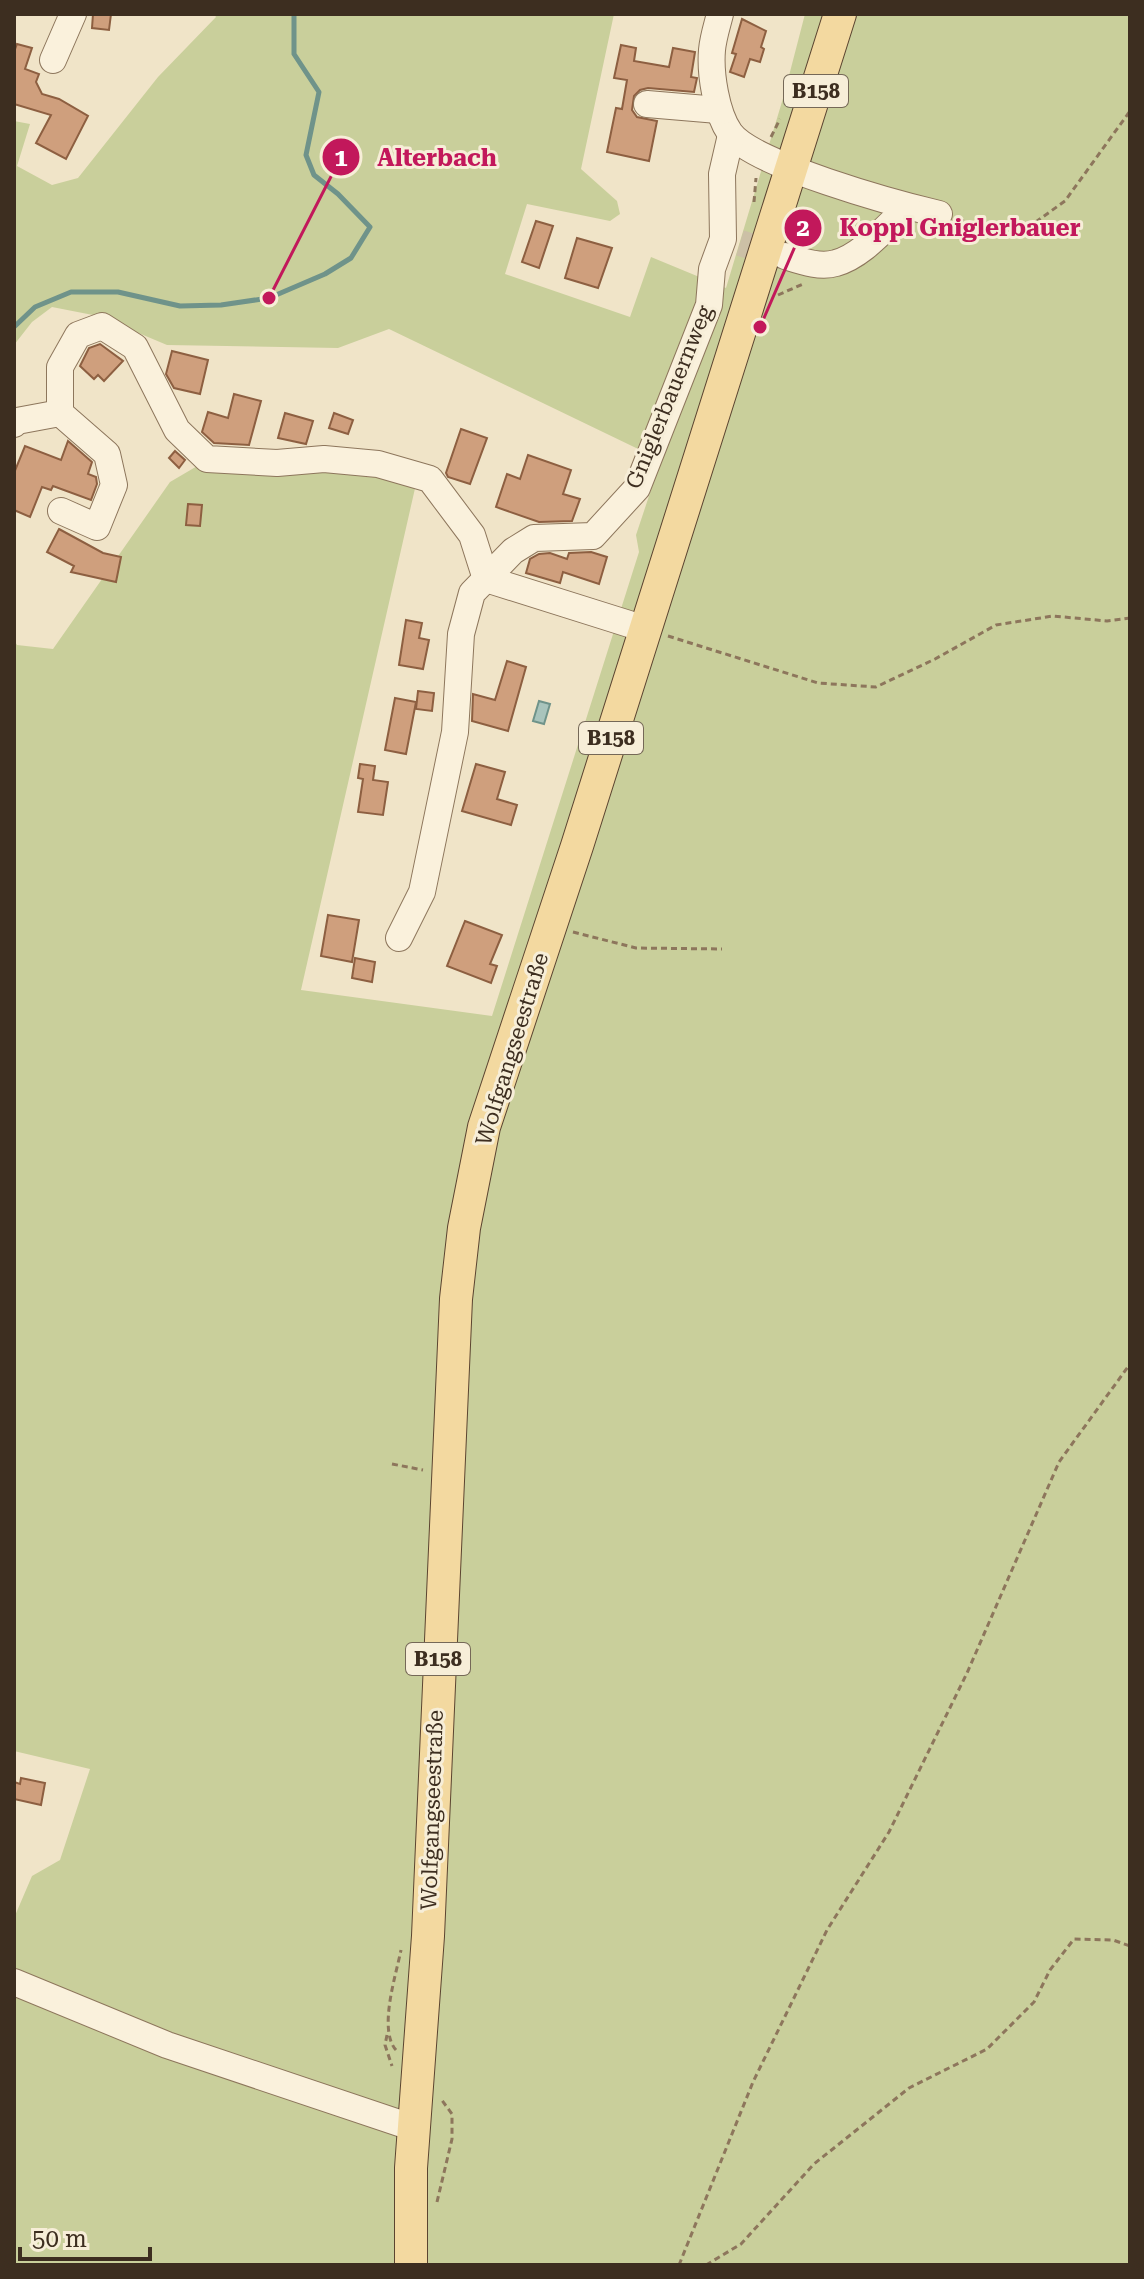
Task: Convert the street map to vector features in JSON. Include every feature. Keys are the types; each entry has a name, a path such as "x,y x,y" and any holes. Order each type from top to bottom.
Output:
{"main road":[{"name":"Wolfgangseestraße","path":"411,2265 411,2168 428,1936 456,1299 464,1228 484,1127 840,14"}],"street":[{"path":"53,60 73,14"},
{"path":"720,14 712,51 718,110 731,135 764,156 793,168 908,207 939,214"},
{"path":"647,104 718,110"},
{"name":"Gniglerbauernweg","path":"399,938 422,892 455,732 461,634 472,593 513,551 534,538 593,536 637,488 709,305 712,269 732,241 722,174 731,135"},
{"path":"785,256 814,265 836,263 860,250 908,207"},
{"path":"61,511 97,527 114,485 107,454 60,413 60,367 78,335 102,326 135,347 177,430 207,459 277,463 324,459 378,464 430,479 472,535 486,579 645,629"},
{"path":"14,424 60,413"},
{"path":"14,1982 167,2045 414,2128"}],"path":[{"path":"939,214 994,229 1033,224 1065,201 1130,111"},
{"path":"645,629 818,683 876,687 996,625 1053,616 1107,621 1130,618"},
{"path":"550,926 636,948 722,949"},
{"path":"679,2265 753,2082 827,1930 889,1832 967,1673 1059,1462 1130,1364"},
{"path":"392,1464 447,1475"},
{"path":"706,2265 741,2244 814,2164 909,2088 987,2049 1034,2002 1050,1970 1074,1939 1113,1940 1130,1946"},
{"path":"388,2031 385,2045 395,2073"},
{"path":"435,2091 452,2114 452,2139 435,2207"}],"green space":[{"path":"214,14 614,14 581,169 617,201 620,214 610,221 527,204 505,274 630,317 651,257 726,288 805,14 1130,14 1130,2265 14,2265 14,1918 32,1876 60,1860 90,1769 14,1751 14,640 17,645 53,649 170,482 199,465 345,464 416,484 301,990 492,1016 639,552 636,535 661,460 389,329 338,348 167,345 98,316 52,307 32,322 14,345 14,121 30,124 17,166 52,185 78,178 158,77 216,17"}],"water":[{"path":"539,701 550,704 544,724 533,721"}],"building":[{"path":"93,14 111,14 109,30 92,28"},
{"path":"742,19 766,31 760,62 750,59 744,77 730,72"},
{"path":"17,44 32,48 25,69 39,74 36,82 42,94 59,99 88,116 66,159 36,143 51,115 14,104 14,52"},
{"path":"621,45 636,48 634,61 669,67 673,48 695,52 691,77 697,78 694,92 648,88 634,96 632,110 637,117 657,121 649,161 607,152 616,108 622,109 627,80 614,78"},
{"path":"536,221 553,226 539,268 522,262"},
{"path":"577,238 612,248 598,288 565,278"},
{"path":"100,344 123,361 104,381 98,375 94,379 80,366 89,348"},
{"path":"172,351 208,360 200,394 174,388 166,374"},
{"path":"234,394 261,401 249,445 214,443 202,432 208,412 228,418"},
{"path":"285,413 313,421 306,444 278,438"},
{"path":"334,413 353,420 348,434 329,428"},
{"path":"461,429 487,438 470,484 448,477 446,473"},
{"path":"68,441 92,462 88,474 96,477 97,484 91,500 53,486 51,490 42,487 30,517 14,510 14,473 25,446 61,460"},
{"path":"175,451 185,460 179,468 169,458"},
{"path":"528,455 571,470 563,494 580,499 572,521 539,522 496,507 507,474 520,479"},
{"path":"188,504 202,505 200,526 186,525"},
{"path":"59,529 103,553 121,557 116,582 71,572 74,566 47,552"},
{"path":"591,552 607,557 599,584 563,572 560,583 526,573 530,559 539,554 550,553 567,559 569,553"},
{"path":"406,620 422,623 419,638 429,640 423,669 399,665"},
{"path":"507,661 526,667 508,731 472,721 473,694 495,700"},
{"path":"418,691 434,693 432,711 416,709"},
{"path":"395,698 416,702 406,754 385,750"},
{"path":"360,764 375,766 373,780 388,782 383,815 358,812 363,779 358,778"},
{"path":"476,764 505,772 497,799 517,805 511,825 462,811"},
{"path":"328,915 359,920 352,962 321,956"},
{"path":"465,921 502,935 490,964 497,966 491,983 447,966"},
{"path":"355,958 375,962 372,982 352,978"},
{"path":"21,1778 45,1783 41,1805 14,1799 14,1782 20,1784"}],"waterway":[{"path":"14,327 35,307 71,292 118,292 180,306 221,305 269,298 325,274 351,258 370,227 338,194 314,175 306,155 319,92 294,54 294,14"}],"tunnel":[{"path":"740,243 783,256"}],"place":[{"name":"Alterbach","path":"269,298"},
{"name":"Koppl Gniglerbauer","path":"760,327"}]}
